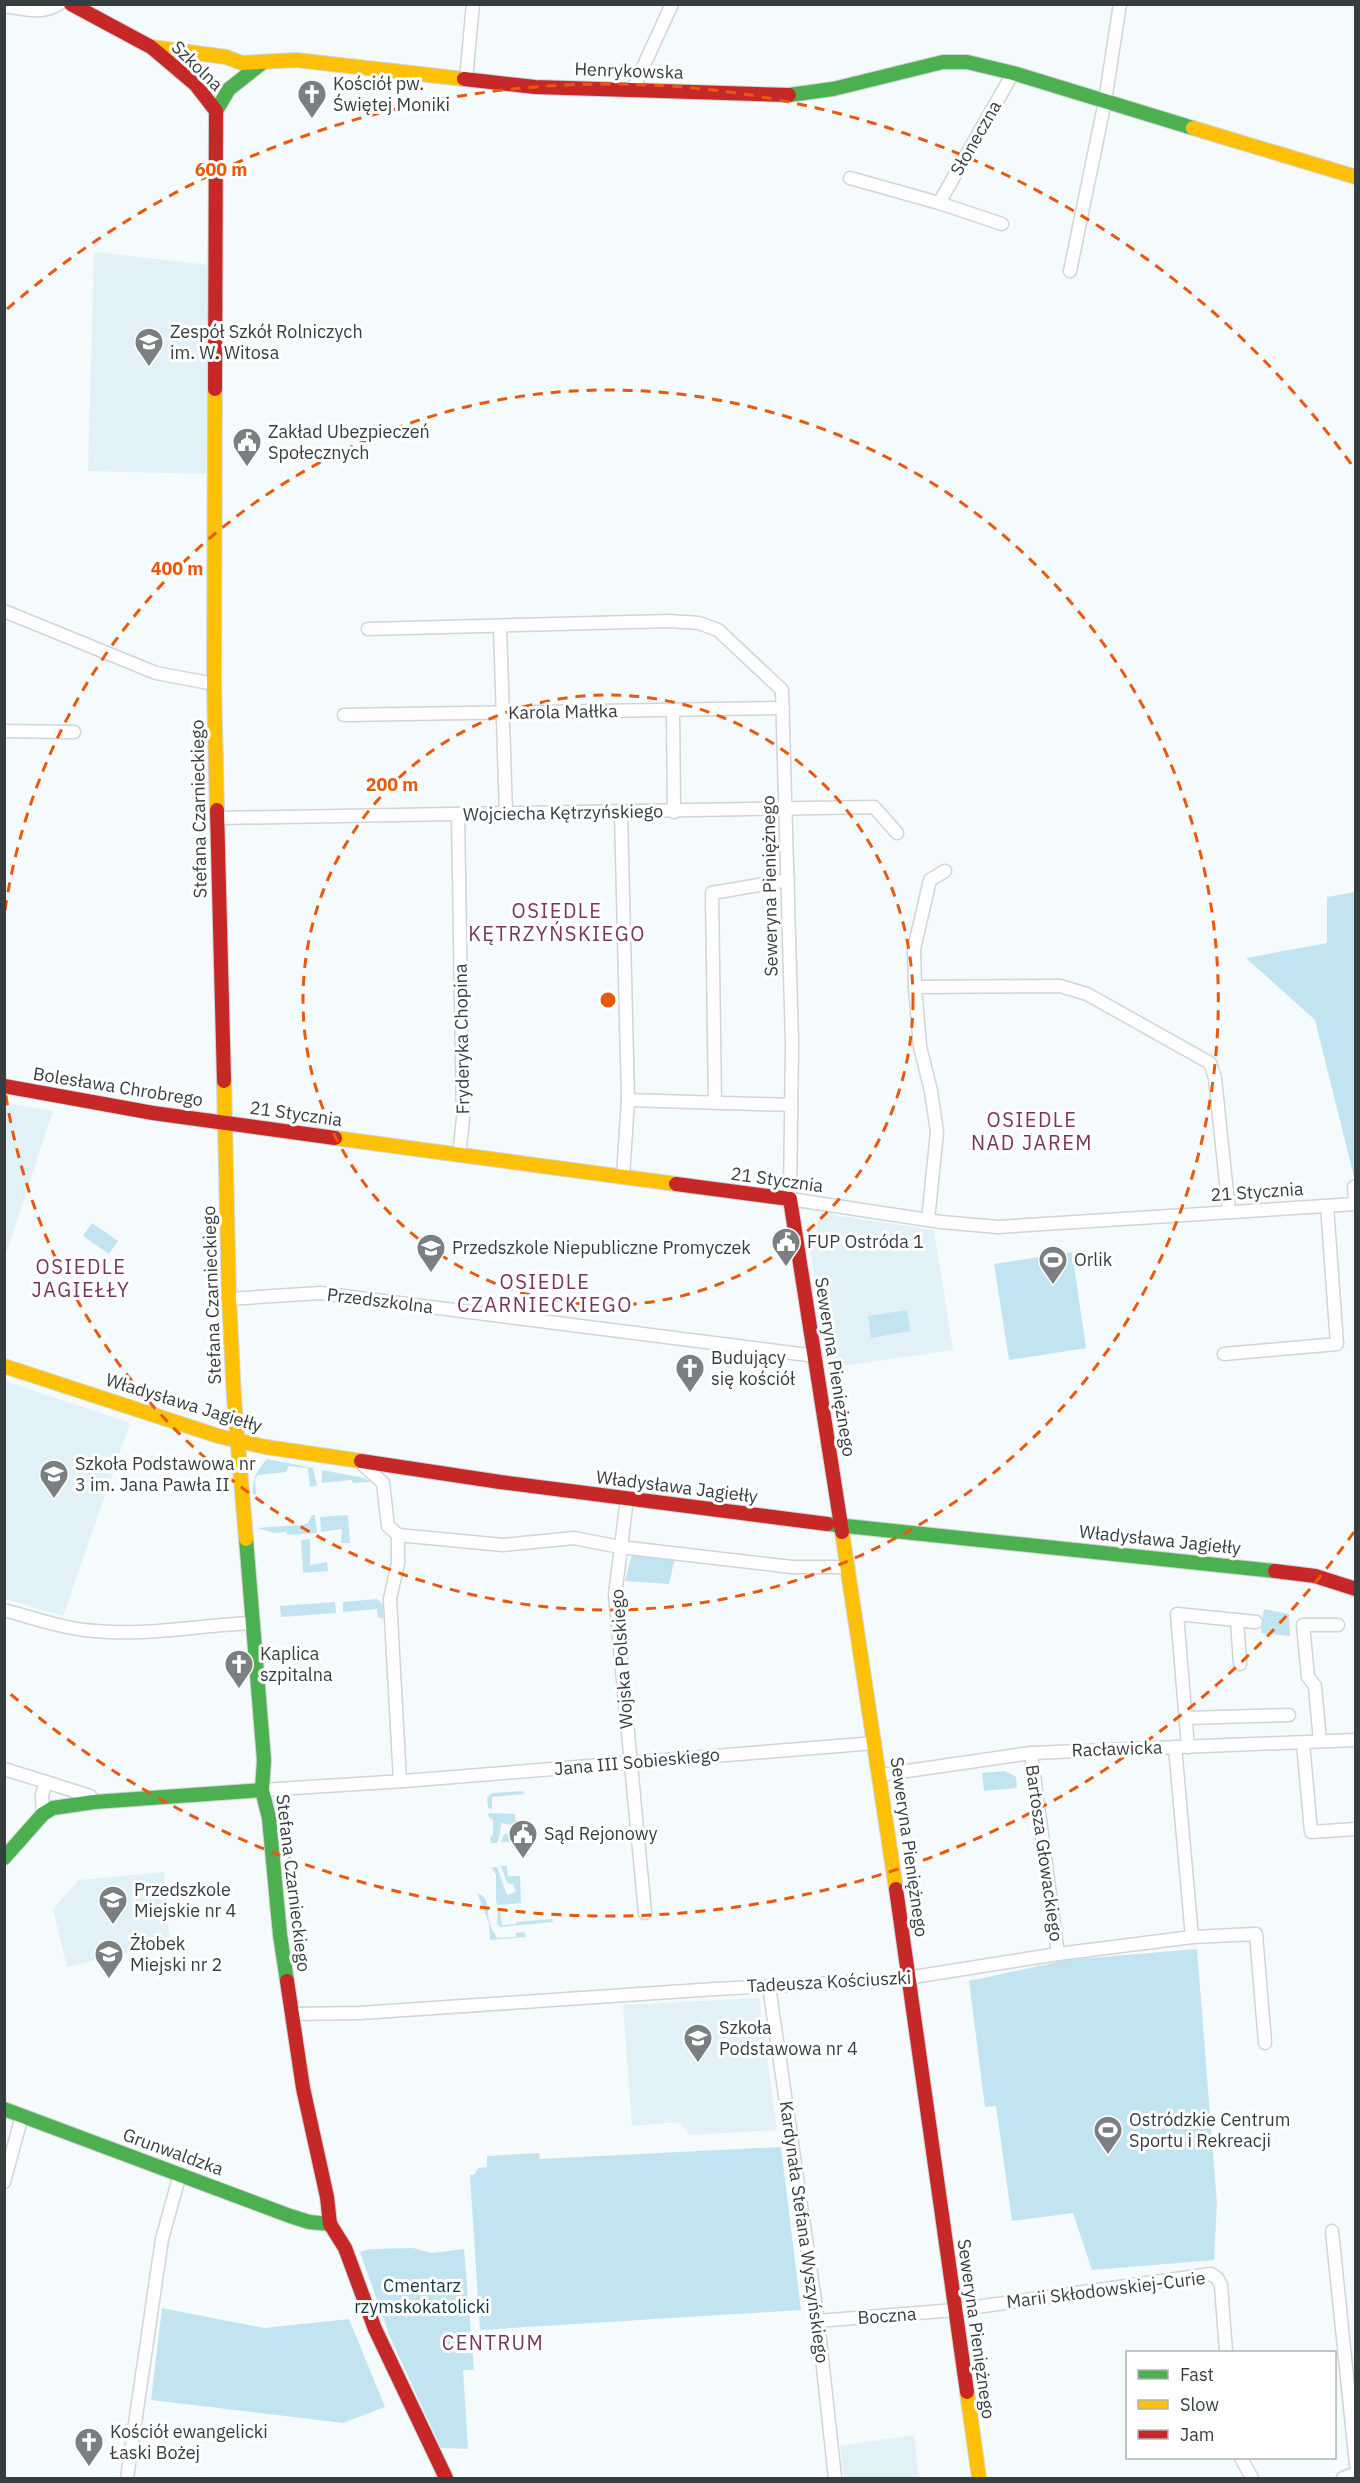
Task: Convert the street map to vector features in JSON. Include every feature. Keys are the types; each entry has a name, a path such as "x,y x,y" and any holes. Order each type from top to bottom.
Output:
{"street":[{"path":"4,6 38,12 49,10 59,4"},
{"path":"71,4 152,47"},
{"path":"466,80 473,4"},
{"path":"633,89 672,4"},
{"path":"1070,271 1105,101 1120,4"},
{"name":"Henrykowska","path":"152,47 226,57 234,63 296,60 536,87 786,95 833,89 943,62 966,62 993,67 1356,177"},
{"name":"Szkolna","path":"152,47 196,85 216,111 217,257"},
{"path":"173,67 183,51"},
{"path":"234,63 237,80"},
{"name":"Henrykowska","path":"216,111 222,95 237,80 262,63"},
{"name":"Słoneczna","path":"939,203 1012,73"},
{"path":"196,85 222,95"},
{"path":"850,178 939,203 1002,224"},
{"name":"Stefana Czarnieckiego","path":"217,257 214,684 229,1299 264,1761 262,1790 269,1818 277,1910 303,2088 327,2196 330,2224 344,2245 374,2328 446,2478"},
{"path":"4,611 156,673 214,684"},
{"name":"Seweryna Pieniężnego","path":"368,629 669,621 699,623 718,630 782,690 792,1043 790,1199 880,1775 978,2478"},
{"path":"500,627 506,814"},
{"name":"Karola Małłka","path":"344,715 783,708"},
{"path":"673,710 674,812"},
{"path":"4,731 74,732"},
{"name":"Wojciecha Kętrzyńskiego","path":"217,818 874,807 897,833"},
{"path":"621,812 628,1100 623,1177"},
{"name":"Fryderyka Chopina","path":"458,815 463,1119 459,1155"},
{"path":"928,1220 937,1132 931,1091 920,1047 914,949 930,880 945,871"},
{"path":"715,1103 712,893 788,880"},
{"path":"915,987 1060,986 1087,994 1210,1063 1215,1078 1229,1212"},
{"name":"Bolesława Chrobrego","path":"4,1086 134,1110 225,1122"},
{"path":"628,1100 791,1106"},
{"name":"21 Stycznia","path":"225,1122 975,1226 1018,1227 1355,1204"},
{"path":"1354,1187 1355,1204"},
{"name":"21 Stycznia","path":"1224,1354 1337,1344 1327,1206"},
{"name":"Przedszkolna","path":"229,1299 320,1293 816,1356"},
{"name":"Władysława Jagiełły","path":"4,1366 238,1441 627,1499 842,1526 1207,1562 1315,1576 1356,1589"},
{"path":"355,1459 372,1471 383,1483 388,1526 398,1534 502,1545 574,1538 620,1547 792,1567 848,1567"},
{"name":"Wojska Polskiego","path":"627,1499 615,1595 645,1914"},
{"path":"398,1534 398,1563 390,1599 400,1781"},
{"path":"4,1610 61,1626 102,1632 137,1632 253,1623"},
{"path":"1188,1747 1178,1614 1256,1622"},
{"path":"1237,1620 1240,1664"},
{"path":"1320,1742 1315,1686 1308,1677 1303,1625 1338,1625"},
{"path":"1186,1718 1289,1715"},
{"name":"Racławicka","path":"880,1775 1031,1753 1356,1740"},
{"name":"Jana III Sobieskiego","path":"262,1790 875,1743"},
{"path":"1303,1743 1311,1832 1356,1829"},
{"path":"1175,1747 1192,1937"},
{"name":"Bartosza Głowackiego","path":"1031,1753 1058,1954"},
{"path":"4,1769 90,1796 94,1802"},
{"path":"44,1814 42,1796 46,1782"},
{"path":"4,1858 44,1814 53,1808 94,1802 262,1790"},
{"name":"Tadeusza Kościuszki","path":"292,2014 360,2013 909,1978 1058,1954 1192,1937 1256,1934 1265,2043"},
{"name":"Kardynała Stefana Wyszyńskiego","path":"769,1986 818,2321 835,2478"},
{"name":"Grunwaldzka","path":"4,2109 309,2222 330,2224"},
{"path":"4,2182 22,2116"},
{"path":"127,2478 162,2239 180,2174"},
{"path":"1332,2231 1356,2465"},
{"name":"Marii Skłodowskiej-Curie","path":"955,2310 1210,2274 1217,2278 1221,2285 1226,2351"},
{"name":"Boczna","path":"818,2321 955,2310"},
{"path":"1241,2459 1252,2478"},
{"path":"1343,2478 1356,2473"}],"shaded area":[{"name":"Zespół Szkół Rolniczych im. W. Witosa","path":"94,252 209,265 206,474 88,471"},
{"path":"4,1103 53,1111 5,1257"},
{"path":"819,1213 934,1230 953,1350 828,1368 808,1235 816,1233"},
{"name":"Szkoła Podstawowa nr 3 im. Jana Pawła II","path":"5,1381 130,1423 63,1616 5,1599"},
{"name":"Przedszkole Miejskie nr 4","path":"164,1872 170,1943 67,1967 53,1909 79,1880"},
{"name":"Szkoła Podstawowa nr 4","path":"759,1998 777,2130 690,2135 679,2122 632,2126 623,2005"},
{"path":"914,2435 919,2478 844,2478 840,2446"}],"green space":[{"path":"1355,892 1355,1181 1315,1020 1246,958 1327,943 1327,897"},
{"path":"92,1223 118,1241 109,1254 83,1236"},
{"path":"1072,1252 1086,1348 1009,1360 994,1264"},
{"path":"907,1310 910,1331 871,1338 868,1316"},
{"path":"267,1459 313,1468 317,1485 310,1487 308,1468 289,1466 286,1472 258,1475 255,1479 256,1495 253,1494 253,1484 256,1475"},
{"path":"322,1470 364,1478 371,1482 353,1483 352,1480 322,1483"},
{"path":"312,1515 315,1515 317,1533 288,1535 286,1532 275,1533 257,1528 303,1525 308,1523"},
{"path":"348,1515 350,1543 341,1543 342,1529 321,1532 320,1517"},
{"path":"310,1539 310,1565 327,1562 328,1571 303,1573 301,1540"},
{"path":"632,1553 675,1558 669,1584 625,1581"},
{"path":"377,1599 383,1604 383,1619 378,1617 377,1609 343,1612 343,1602"},
{"path":"335,1602 336,1613 281,1617 280,1606"},
{"path":"1264,1609 1289,1614 1290,1636 1261,1633"},
{"path":"1005,1771 1016,1777 1017,1788 984,1791 982,1773"},
{"path":"522,1791 525,1794 492,1797 492,1809 488,1808 487,1798 492,1793"},
{"path":"489,1813 515,1814 517,1842 501,1842 504,1834 509,1834 511,1825 502,1823 497,1843 491,1843 493,1820 488,1816"},
{"path":"501,1866 507,1866 508,1876 520,1876 521,1903 498,1905 496,1902 496,1875 492,1868 494,1867 497,1867 507,1895 516,1892 513,1884 507,1883"},
{"path":"477,1893 482,1895 487,1902 489,1919 497,1938 516,1937 516,1933 525,1932 526,1937 490,1940 489,1923"},
{"path":"498,1908 500,1908 502,1925 552,1919 553,1922 501,1927 497,1924"},
{"name":"Ostródzkie Centrum Sportu i Rekreacji","path":"1197,1949 1217,2204 1214,2260 1092,2270 1073,2213 1012,2221 996,2106 985,2107 969,1981 1067,1960"},
{"path":"781,2147 801,2310 480,2330 470,2175 474,2175 478,2168 487,2167 487,2156 539,2153 540,2159"},
{"name":"Cmentarz rzymskokatolicki","path":"413,2248 432,2253 464,2249 474,2370 463,2370 468,2449 441,2448 390,2337 360,2252 370,2249"},
{"path":"162,2308 264,2328 349,2319 385,2407 343,2423 151,2400"}],"traffic: fast":[{"path":"789,95 833,89 943,62 967,62 1013,73 1193,128"},
{"path":"216,111 229,89 262,63"},
{"path":"827,1524 1275,1571"},
{"path":"246,1539 264,1760 262,1790 269,1818 280,1935 287,1981"},
{"path":"4,1858 43,1814 53,1808 94,1802 262,1790"},
{"path":"4,2109 290,2216 309,2222 330,2224"}],"traffic: slow":[{"path":"151,47 226,57 242,63 296,60 464,79"},
{"path":"1193,128 1356,177"},
{"path":"215,389 214,684 217,810"},
{"path":"224,1081 229,1299 234,1398 246,1539"},
{"path":"335,1138 676,1184"},
{"path":"4,1366 218,1436 266,1447 361,1461"},
{"path":"842,1532 896,1889"},
{"path":"967,2392 979,2478"}],"traffic: jam":[{"path":"71,4 151,47 196,85 216,111 215,389"},
{"path":"464,79 535,87 789,95"},
{"path":"217,810 224,1081"},
{"path":"4,1086 153,1113 335,1138"},
{"path":"676,1184 790,1199 842,1532"},
{"path":"361,1461 500,1482 827,1524"},
{"path":"1275,1571 1315,1576 1356,1589"},
{"path":"896,1889 967,2392"},
{"path":"287,1981 303,2088 327,2197 330,2224 345,2248 375,2329 446,2478"}],"place":[{"name":"Kościół pw. Świętej Moniki","path":"312,120"},
{"name":"Zespół Szkół Rolniczych im. W. Witosa","path":"149,368"},
{"name":"Zakład Ubezpieczeń Społecznych","path":"247,468"},
{"name":"FUP Ostróda 1","path":"786,1268"},
{"name":"Przedszkole Niepubliczne Promyczek","path":"431,1274"},
{"name":"Orlik","path":"1053,1286"},
{"name":"Budujący się kościół","path":"690,1394"},
{"name":"Szkoła Podstawowa nr 3 im. Jana Pawła II","path":"54,1500"},
{"name":"Kaplica szpitalna","path":"239,1690"},
{"name":"Sąd Rejonowy","path":"523,1860"},
{"name":"Przedszkole Miejskie nr 4","path":"113,1926"},
{"name":"Żłobek Miejski nr 2","path":"109,1980"},
{"name":"Szkoła Podstawowa nr 4","path":"698,2064"},
{"name":"Ostródzkie Centrum Sportu i Rekreacji","path":"1108,2156"},
{"name":"Kościół ewangelicki Łaski Bożej","path":"89,2468"}],"district":[{"name":"OSIEDLE KĘTRZYŃSKIEGO","path":"557,922"},
{"name":"OSIEDLE NAD JAREM","path":"1032,1132"},
{"name":"OSIEDLE JAGIEŁŁY","path":"81,1278"},
{"name":"OSIEDLE CZARNIECKIEGO","path":"545,1294"},
{"name":"CENTRUM","path":"493,2343"}]}
